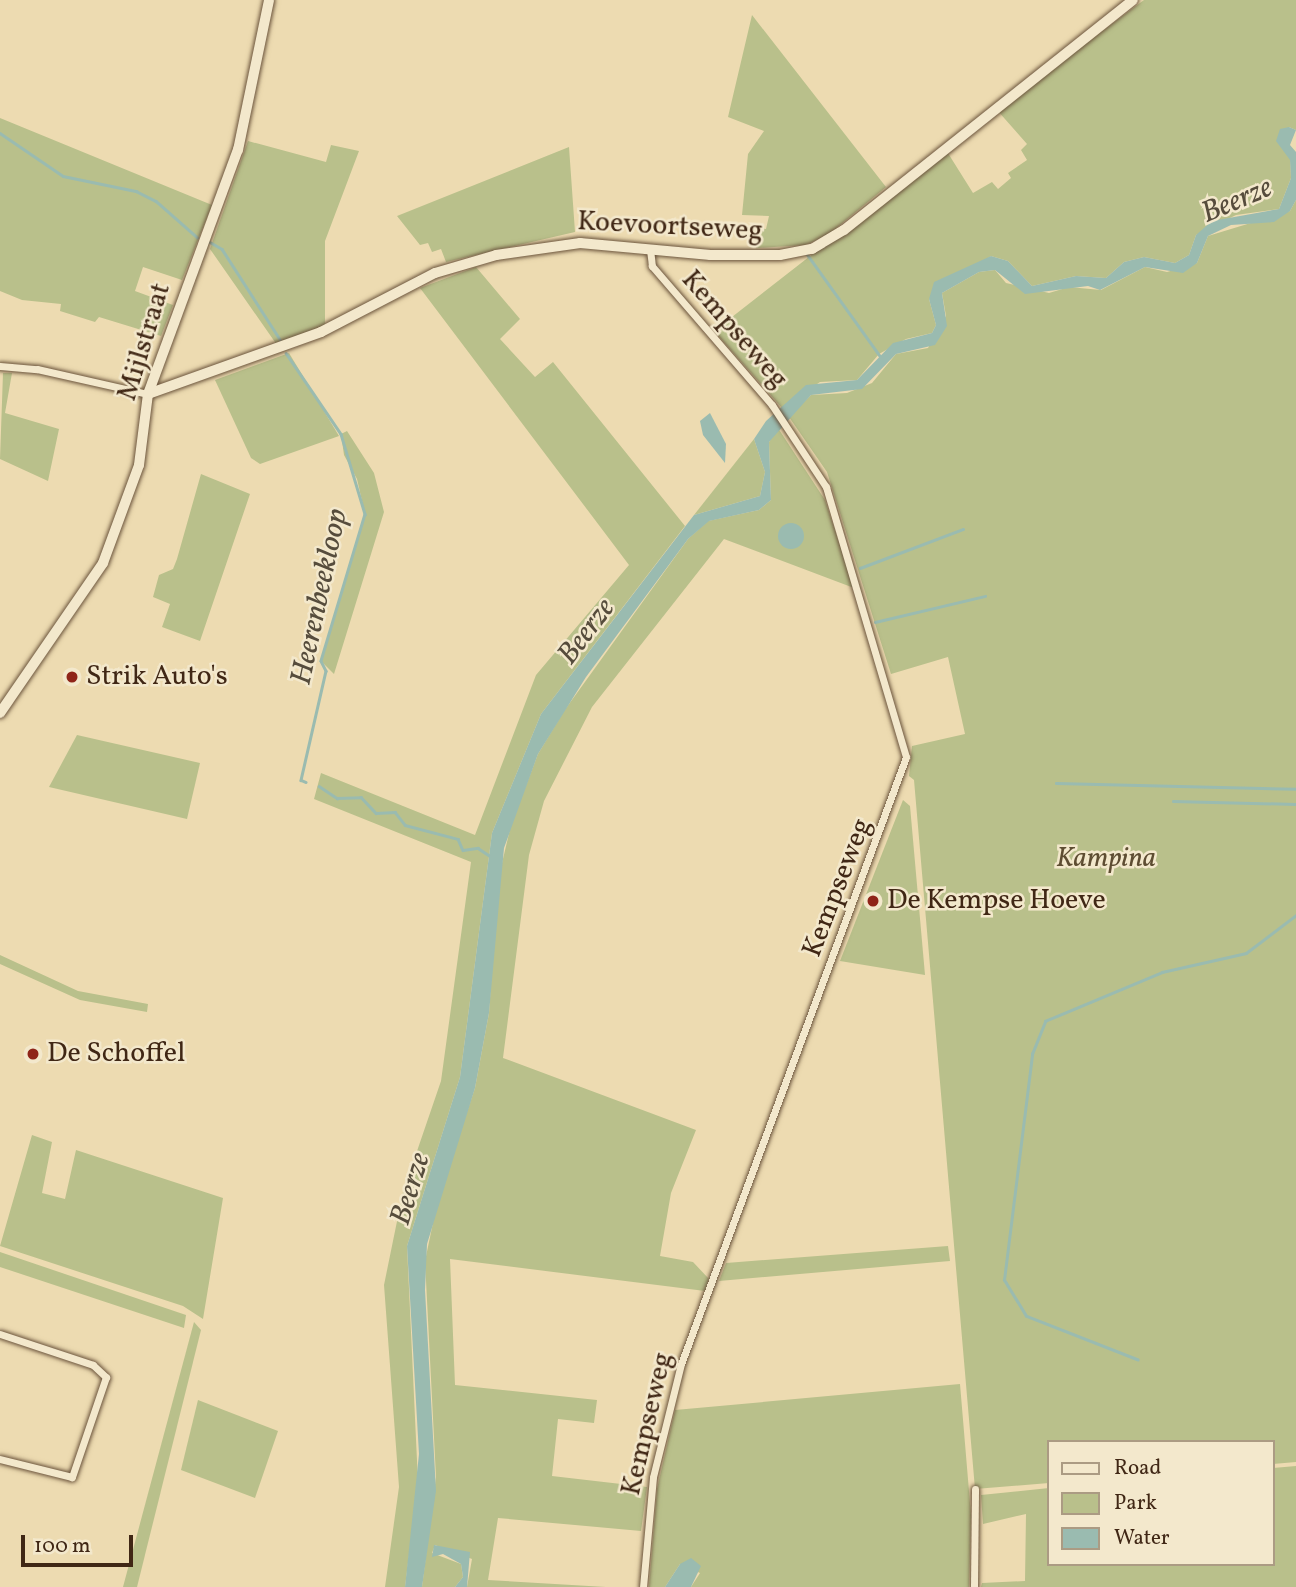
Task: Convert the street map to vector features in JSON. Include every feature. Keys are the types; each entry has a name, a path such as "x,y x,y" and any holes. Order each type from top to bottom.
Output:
{"street":[{"name":"Mijlstraat","path":"0,713 103,563 139,465 148,394 238,150 269,0"},
{"name":"Koevoortseweg","path":"148,394 321,332 454,266 568,244 780,255 825,242 1133,0"},
{"name":"Kempseweg","path":"643,1587 653,1477 681,1364 905,768 905,745 838,518 820,477 777,412 659,275 650,250"},
{"path":"0,366 37,369 148,394"},
{"path":"0,1334 93,1365 106,1377 72,1477 52,1477 0,1459"},
{"path":"974,1587 975,1489"}],"green space":[{"path":"1144,0 1296,0 1296,130 1289,127 1291,178 1279,209 1236,215 1196,235 1189,255 1175,263 1144,257 1124,262 1106,278 1076,276 1032,286 1008,261 991,256 929,299 936,325 932,333 906,339 879,354 857,380 820,382 782,408 714,331 946,150 973,193 992,182 998,189 1011,178 1008,173 1027,160 1021,150 1027,144 997,110"},
{"path":"752,15 886,187 829,234 806,245 756,248 758,228 766,229 769,216 742,215 748,154 764,131 728,117"},
{"path":"0,118 212,205 182,280 143,267 135,291 173,305 161,336 99,317 95,322 60,311 61,304 22,300 0,291"},
{"path":"248,141 326,162 331,145 359,151 325,241 325,327 277,345 210,249"},
{"path":"569,147 575,232 446,262 441,249 432,252 428,243 420,245 397,216"},
{"name":"Kampina","path":"1296,200 1296,1462 1275,1464 1275,1440 1048,1440 1048,1483 975,1489 914,780 909,776 912,746 965,734 948,657 891,674 827,472 789,417 811,395 847,393 872,383 896,354 928,348 946,316 942,293 979,272 995,270 1006,283 1049,293 1069,287 1101,290 1145,267 1167,272 1197,263 1208,236 1290,211"},
{"path":"476,267 520,319 500,339 535,377 553,362 685,526 541,714 492,833 460,1077 407,1246 418,1482 405,1587 385,1587 399,1487 384,1285 403,1192 441,1081 471,862 314,799 321,773 475,835 536,675 629,565 420,288"},
{"path":"289,353 339,436 260,464 251,458 215,380"},
{"path":"3,373 12,373 5,413 59,429 48,481 0,459"},
{"path":"778,428 825,500 854,588 724,539 592,707 544,801 529,855 503,1058 696,1130 671,1193 660,1256 693,1262 709,1279 705,1291 450,1259 455,1385 597,1400 594,1423 558,1419 552,1476 647,1487 641,1531 498,1518 488,1580 606,1587 467,1587 472,1559 435,1545 432,1553 461,1564 463,1577 455,1587 422,1587 436,1477 425,1261 438,1199 475,1088 489,1013 498,880 511,825 538,754 564,711 688,539 708,521 759,510 771,500 769,442"},
{"path":"347,431 374,473 384,512 334,674 321,661 365,514 357,479 344,455 341,434"},
{"path":"754,439 765,472 760,496 694,515"},
{"path":"201,474 250,494 200,641 162,627 170,604 153,597 159,575 173,569 177,559"},
{"path":"77,735 200,763 187,819 49,787"},
{"path":"903,800 910,806 925,975 840,961"},
{"path":"0,955 78,991 148,1004 147,1012 80,1000 0,964"},
{"path":"32,1135 52,1142 42,1193 65,1199 76,1150 223,1198 203,1319 183,1306 0,1246"},
{"path":"948,1246 950,1261 719,1281 726,1263"},
{"path":"0,1252 186,1315 184,1328 0,1267"},
{"path":"194,1322 201,1330 137,1587 123,1587"},
{"path":"960,1384 971,1515 969,1587 691,1587 700,1573 680,1564 665,1587 649,1587 657,1489 675,1410"},
{"path":"198,1400 278,1431 255,1498 181,1470"},
{"path":"1296,1466 1296,1587 981,1587 982,1583 1025,1581 1026,1514 983,1524 981,1495 1048,1488 1048,1566 1275,1566 1275,1468"}],"water":[{"path":"1289,127 1296,130 1290,145 1296,152 1296,200 1290,211 1274,222 1231,225 1208,236 1197,263 1183,273 1145,267 1100,290 1088,286 1025,294 995,270 979,272 942,293 947,326 935,345 896,354 862,389 811,395 769,442 771,500 759,510 709,521 688,539 586,677 538,754 504,848 489,1013 475,1088 427,1244 425,1290 436,1491 422,1587 405,1587 419,1454 407,1246 460,1077 492,833 541,714 694,515 760,496 765,472 754,439 766,421 806,385 857,380 893,343 932,333 936,325 929,299 934,282 991,256 1008,261 1032,286 1076,276 1106,278 1124,262 1144,257 1175,263 1189,255 1196,235 1212,221 1279,209 1291,178 1290,160 1276,141 1280,129"},
{"path":"710,413 726,444 725,463 703,435 700,421"},
{"path":"791,523 800,527 804,536 800,545 791,549 782,545 778,536 782,527"},
{"path":"434,1545 470,1552 467,1587 455,1587 463,1577 461,1564 443,1554 432,1557"},
{"path":"691,1558 701,1566 691,1587 665,1587 680,1564"}],"waterway":[{"name":"Heerenbeekloop","path":"0,133 63,176 136,191 156,201 197,237"},
{"name":"Heerenbeekloop","path":"210,242 222,249 281,341"},
{"path":"807,254 880,356"},
{"name":"Heerenbeekloop","path":"286,353 341,434 365,514 321,661 326,671 301,780 306,782"},
{"path":"860,568 963,529"},
{"path":"875,622 985,596"},
{"path":"1056,783 1296,789"},
{"name":"Heerenbeekloop","path":"319,786 337,798 361,797 376,813 395,812 405,825 458,839 463,850 478,848 490,856"},
{"path":"1173,801 1296,804"},
{"path":"1138,1360 1026,1316 1004,1280 1032,1054 1045,1021 1162,972 1246,953 1296,915"}],"place":[{"name":"Strik Auto's","path":"72,677"},
{"name":"De Kempse Hoeve","path":"873,901"},
{"name":"De Schoffel","path":"33,1054"}],"water label":[{"name":"Beerze","path":"1237,201"},
{"name":"Beerze","path":"587,632"},
{"name":"Beerze","path":"411,1189"}]}
